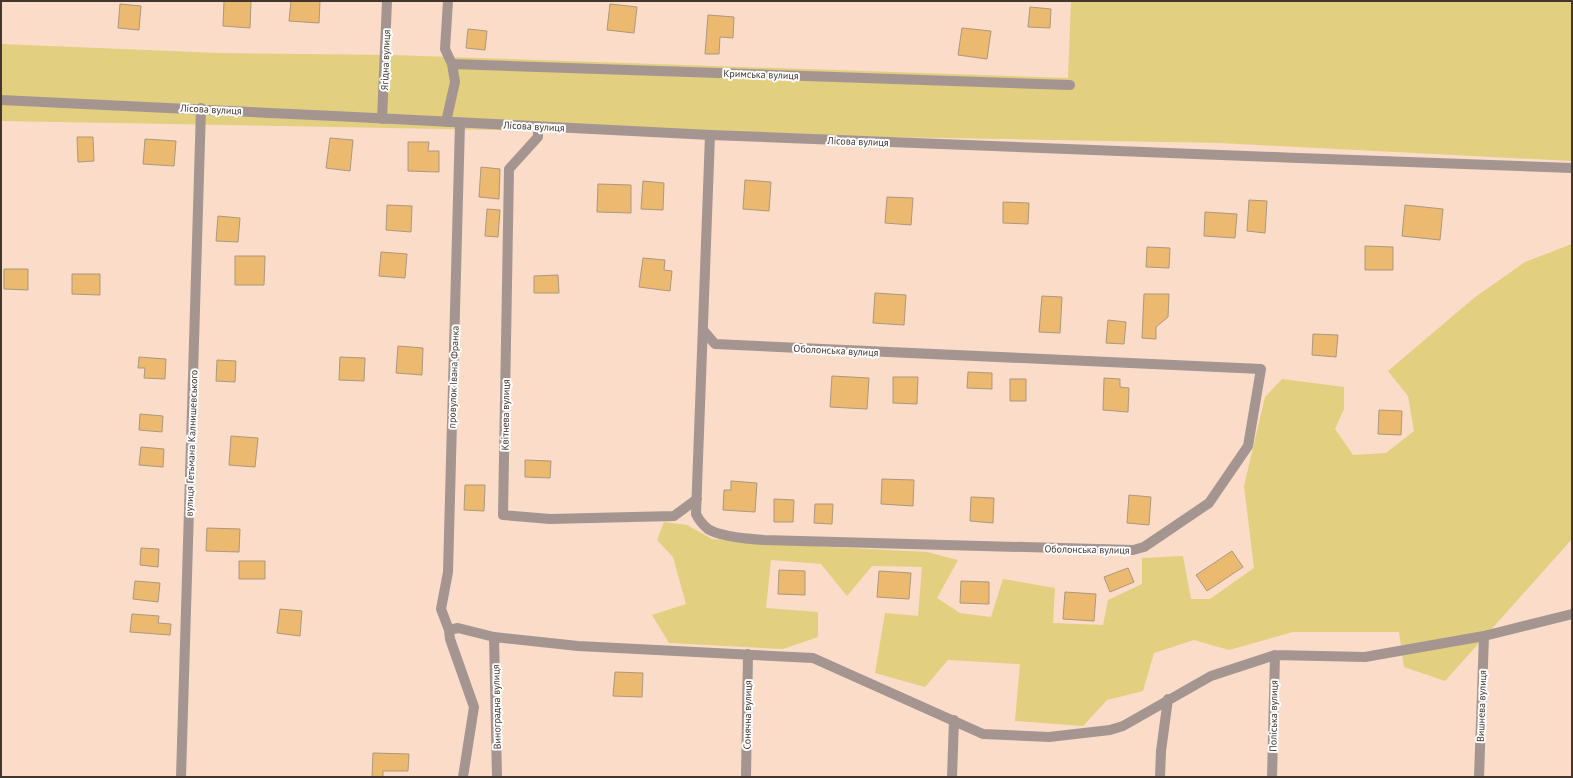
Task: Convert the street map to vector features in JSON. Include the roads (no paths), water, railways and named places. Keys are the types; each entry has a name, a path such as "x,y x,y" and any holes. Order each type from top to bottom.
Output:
{"street":[{"name":"Ягідна вулиця","path":"382,119 387,1"},
{"path":"446,122 455,82 452,64 445,49 448,1"},
{"name":"Кримська вулиця","path":"452,64 1070,84"},
{"name":"Лісова вулиця","path":"1,100 201,108 382,119 710,135 1068,150 1572,168"},
{"name":"вулиця Гетьмана Калнишевського","path":"181,777 201,108"},
{"name":"провулок Івана Франка","path":"460,123 448,572 441,609 474,707 463,777"},
{"name":"Квітнева вулиця","path":"538,126 538,137 509,169 503,515 550,519 674,516 697,499"},
{"name":"Оболонська вулиця","path":"703,330 715,344 1261,370 1248,446 1209,503 1151,544 1133,550 764,540 734,537 710,530 701,523 696,514 710,135"},
{"path":"449,630 458,628 494,637 578,646 813,658 983,734 1049,738 1110,730 1123,726 1168,699 1211,676 1275,655 1365,657 1484,636 1572,614"},
{"name":"Вишнева вулиця","path":"1479,777 1484,636"},
{"name":"Виноградна вулиця","path":"494,637 497,777"},
{"name":"Сонячна вулиця","path":"746,777 748,654"},
{"name":"Поліська вулиця","path":"1272,777 1275,655"},
{"path":"1160,777 1161,751 1168,699"},
{"path":"952,777 954,720"}]}
